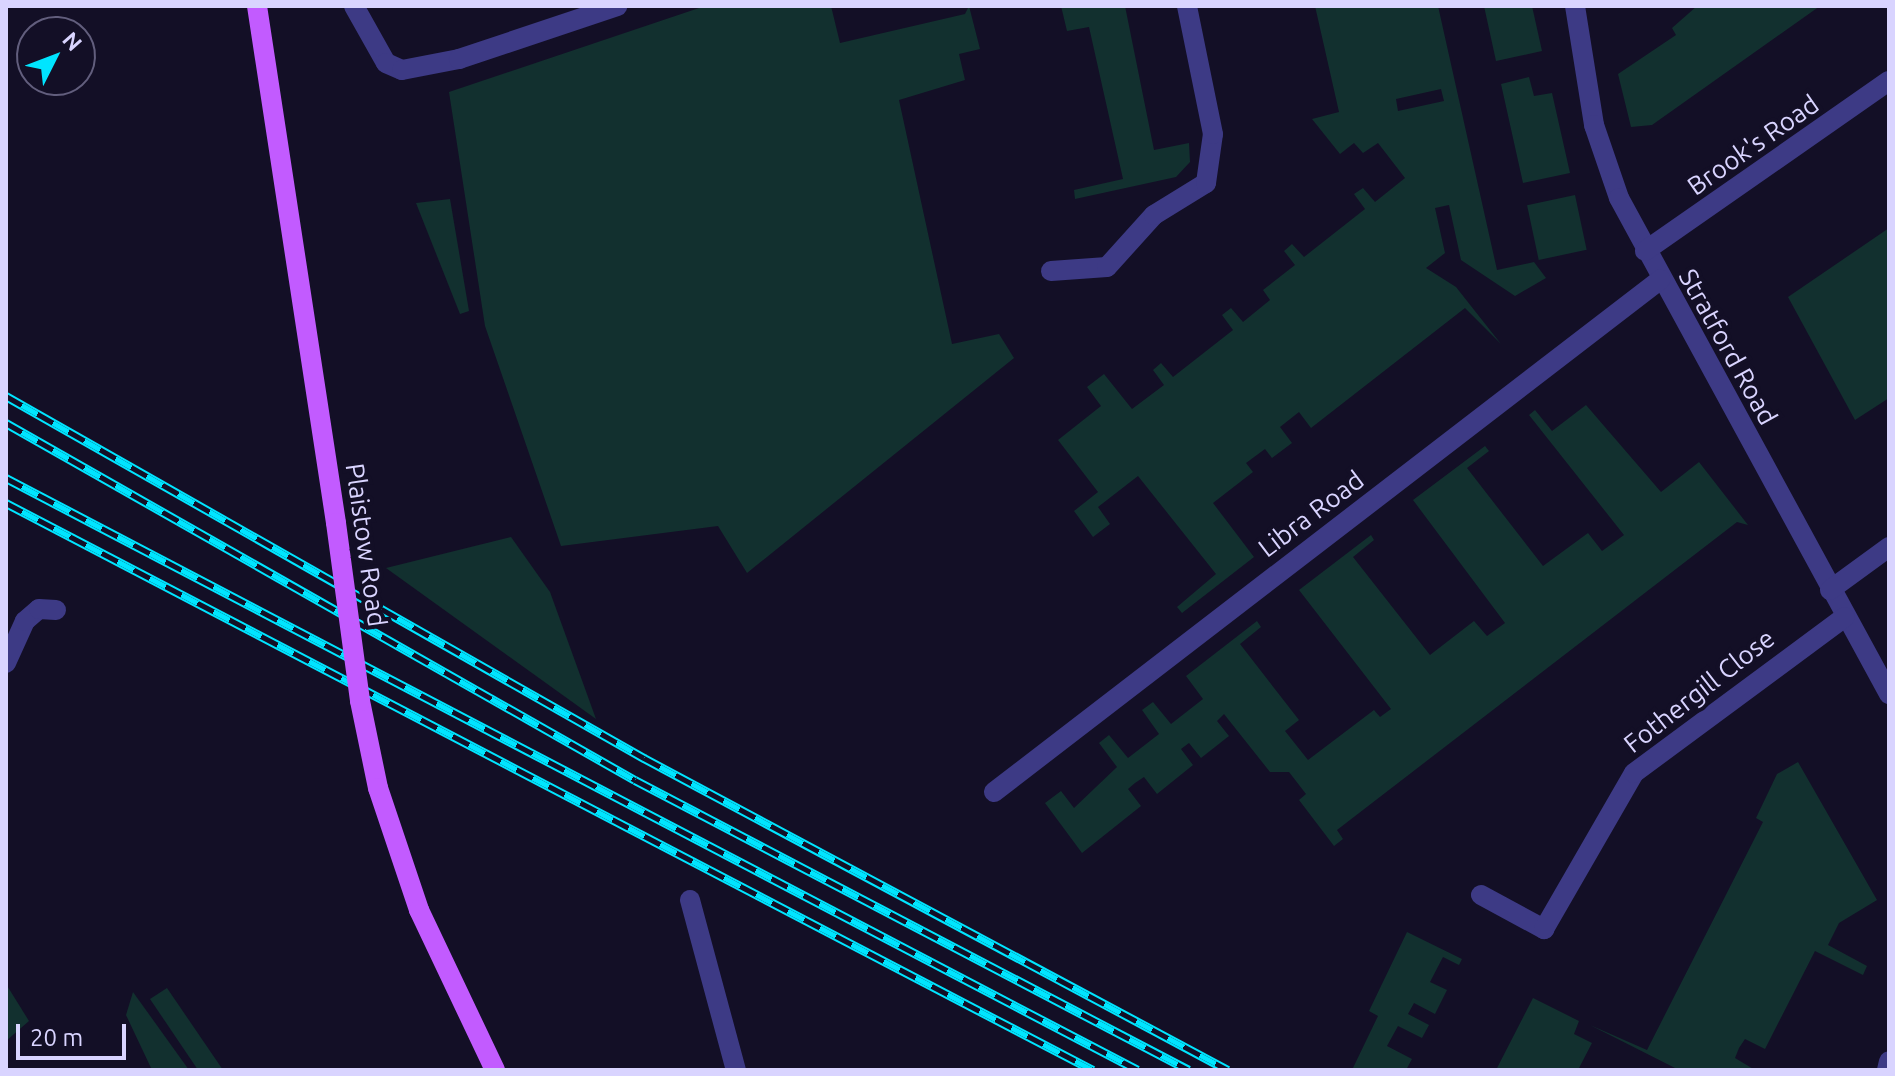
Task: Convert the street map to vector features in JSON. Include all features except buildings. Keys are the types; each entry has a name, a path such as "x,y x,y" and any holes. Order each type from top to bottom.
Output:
{"main road":[{"name":"Plaistow Road","path":"257,6 360,701 378,788 419,910 495,1070"}],"street":[{"path":"354,6 394,68 459,59 617,6"},
{"path":"1051,271 1107,267 1154,215 1206,183 1213,134 1187,6"},
{"name":"Stratford Road","path":"1575,6 1606,167 1645,251 1889,694"},
{"name":"Brook's Road","path":"1645,251 1889,81"},
{"name":"Libra Road","path":"994,792 1661,279"},
{"path":"1830,590 1889,547"},
{"path":"6,663 25,621 39,609 56,610"},
{"name":"Fothergill Close","path":"1481,895 1544,929 1634,773 1845,617"},
{"path":"690,900 736,1070"},
{"path":"1887,1070 1889,1061"}],"green space":[{"path":"705,6 831,6 840,43 965,14 969,6 980,49 959,54 965,80 899,100 952,344 999,334 1014,358 747,573 718,526 561,546 485,326 449,92"},
{"path":"1061,6 1125,6 1154,150 1189,143 1190,162 1176,177 1075,199 1074,190 1123,179 1089,27 1067,31"},
{"path":"1315,6 1438,6 1497,270 1534,262 1546,278 1515,296 1461,260 1449,205 1435,208 1445,253 1426,268 1456,287 1501,344 1465,308 1311,428 1299,412 1280,427 1292,443 1272,458 1265,449 1246,463 1253,472 1213,503 1254,557 1182,613 1177,607 1216,574 1138,476 1098,507 1110,524 1093,537 1074,511 1098,492 1058,440 1101,406 1087,387 1104,374 1132,409 1164,385 1153,370 1161,363 1173,377 1233,330 1222,315 1231,308 1243,322 1270,300 1263,290 1295,265 1284,251 1292,244 1304,257 1365,209 1354,194 1363,188 1375,202 1405,178 1378,143 1363,153 1354,143 1340,154 1312,119 1339,112","holes":["1441,89 1444,101 1398,111 1396,99"]},
{"path":"1484,6 1532,6 1542,51 1496,61"},
{"path":"1697,6 1820,6 1652,125 1631,127 1618,74 1676,35 1672,28"},
{"path":"1529,77 1534,96 1552,93 1570,173 1523,183 1501,84"},
{"path":"1575,195 1587,250 1539,260 1527,205"},
{"path":"450,199 469,311 460,314 416,203"},
{"path":"1889,228 1889,398 1855,420 1788,297"},
{"path":"1586,405 1661,492 1699,462 1748,525 1737,522 1337,830 1343,839 1334,846 1299,800 1306,794 1289,772 1270,772 1224,714 1217,721 1229,736 1201,758 1189,743 1181,749 1193,765 1157,794 1144,777 1135,783 1128,789 1141,806 1082,853 1045,803 1061,791 1074,808 1117,767 1099,743 1109,735 1128,758 1159,734 1142,710 1153,702 1171,724 1203,699 1186,676 1257,621 1261,627 1240,644 1299,720 1285,731 1308,760 1374,710 1380,717 1391,709 1299,590 1371,535 1374,540 1353,557 1430,655 1474,621 1487,636 1505,623 1413,500 1485,446 1489,451 1467,468 1543,566 1588,533 1602,551 1624,535 1529,415 1535,410 1552,431"},
{"path":"511,537 550,592 596,719 386,568"},
{"path":"1798,762 1877,900 1839,923 1828,945 1867,966 1863,975 1815,951 1765,1049 1745,1039 1739,1048 1735,1058 1755,1070 1679,1070 1590,1025 1647,1050 1763,822 1756,818 1777,774"},
{"path":"1407,932 1462,959 1459,965 1443,957 1430,982 1447,990 1435,1014 1414,1003 1408,1014 1429,1025 1422,1038 1398,1026 1387,1046 1412,1059 1406,1070 1352,1070 1378,1016 1369,1011"},
{"path":"6,984 29,1021 6,1041"},
{"path":"167,988 223,1070 198,1070 150,999"},
{"path":"133,992 189,1070 152,1070 126,1015"},
{"path":"1533,998 1579,1021 1574,1034 1592,1043 1578,1070 1496,1070"}],"railway":[{"path":"6,396 644,758 1228,1070"},
{"path":"6,423 635,780 1189,1070"},
{"path":"6,478 1138,1070"},
{"path":"6,503 1093,1070"}]}
